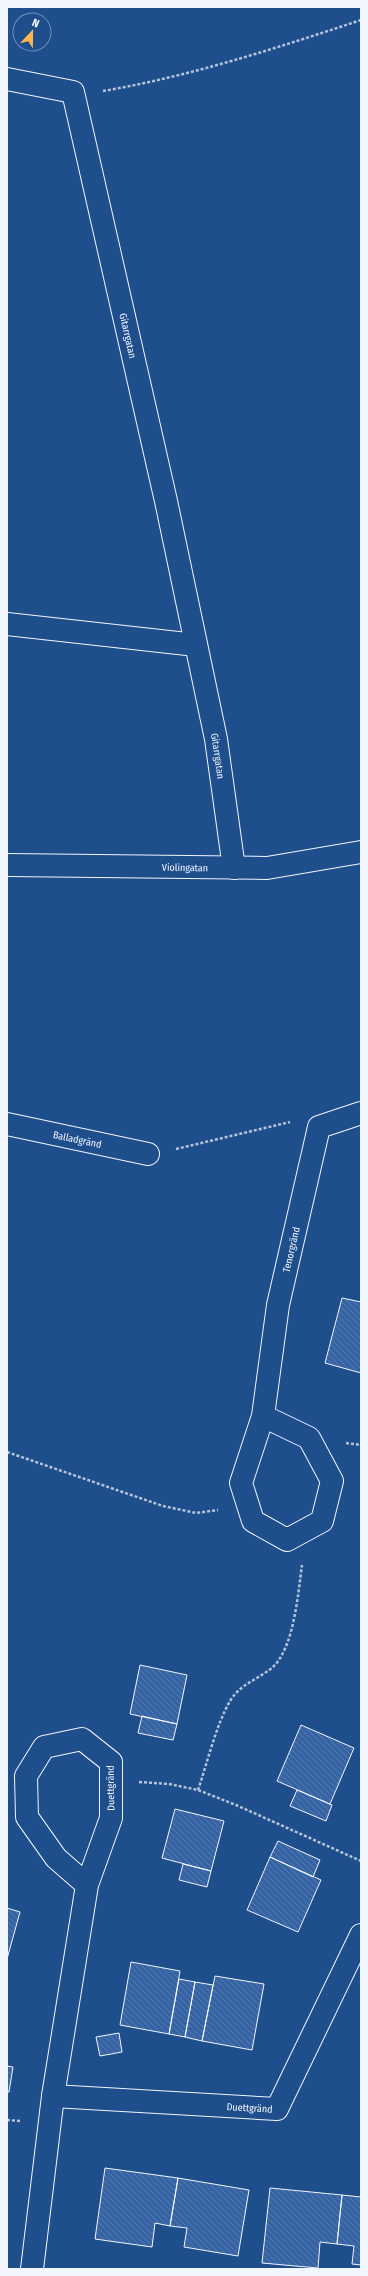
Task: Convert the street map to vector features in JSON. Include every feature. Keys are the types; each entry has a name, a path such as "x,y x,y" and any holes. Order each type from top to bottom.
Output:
{"street":[{"path":"7,78 73,92"},
{"name":"Gitarrgatan","path":"73,92 216,739 234,868"},
{"path":"7,624 196,645"},
{"name":"Violingatan","path":"7,864 268,868 361,852"},
{"path":"319,1128 361,1113"},
{"name":"Balladgränd","path":"7,1124 148,1154"},
{"name":"Tenorgränd","path":"287,1540 253,1521 241,1483 263,1416 278,1305 319,1128"},
{"path":"263,1416 309,1438 332,1481 322,1521 287,1540"},
{"name":"Duettgränd","path":"32,2269 53,2096 88,1885 111,1818 111,1762 82,1739 44,1747 26,1776 27,1817 56,1858 88,1885"},
{"name":"Duettgränd","path":"53,2096 277,2109 361,1935"}],"path":[{"path":"73,92 97,92 140,84 270,51 361,20"},
{"path":"148,1154 291,1122 319,1128"},
{"path":"7,1452 180,1511 210,1512 248,1504"},
{"path":"198,1790 231,1700 248,1683 274,1666 280,1659 288,1641 302,1564 287,1540"},
{"path":"111,1780 169,1784 198,1790 236,1805 361,1862"}],"building":[{"path":"342,1298 361,1302 361,1373 325,1363"},
{"path":"140,1665 187,1675 177,1724 130,1714"},
{"path":"142,1716 177,1724 173,1740 138,1733"},
{"path":"301,1725 354,1748 330,1804 277,1781"},
{"path":"297,1790 332,1805 326,1821 290,1806"},
{"path":"175,1809 224,1821 211,1871 162,1858"},
{"path":"278,1841 320,1860 313,1877 270,1857"},
{"path":"270,1857 321,1880 298,1932 247,1910"},
{"path":"183,1864 211,1871 207,1887 179,1880"},
{"path":"7,1908 20,1912 7,1959"},
{"path":"131,1962 180,1971 169,2034 120,2025"},
{"path":"215,1976 264,1984 252,2050 202,2041"},
{"path":"179,1979 195,1982 185,2037 169,2034"},
{"path":"195,1982 213,1985 202,2041 185,2037"},
{"path":"119,2033 122,2052 100,2056 96,2037"},
{"path":"7,2066 13,2067 9,2092 7,2092"},
{"path":"105,2168 178,2178 170,2226 155,2223 152,2247 95,2239"},
{"path":"178,2178 249,2190 238,2256 184,2247 187,2228 170,2226"},
{"path":"270,2188 342,2195 337,2244 320,2242 318,2268 262,2263"},
{"path":"342,2195 361,2197 361,2265 352,2264 354,2246 337,2244"}]}
